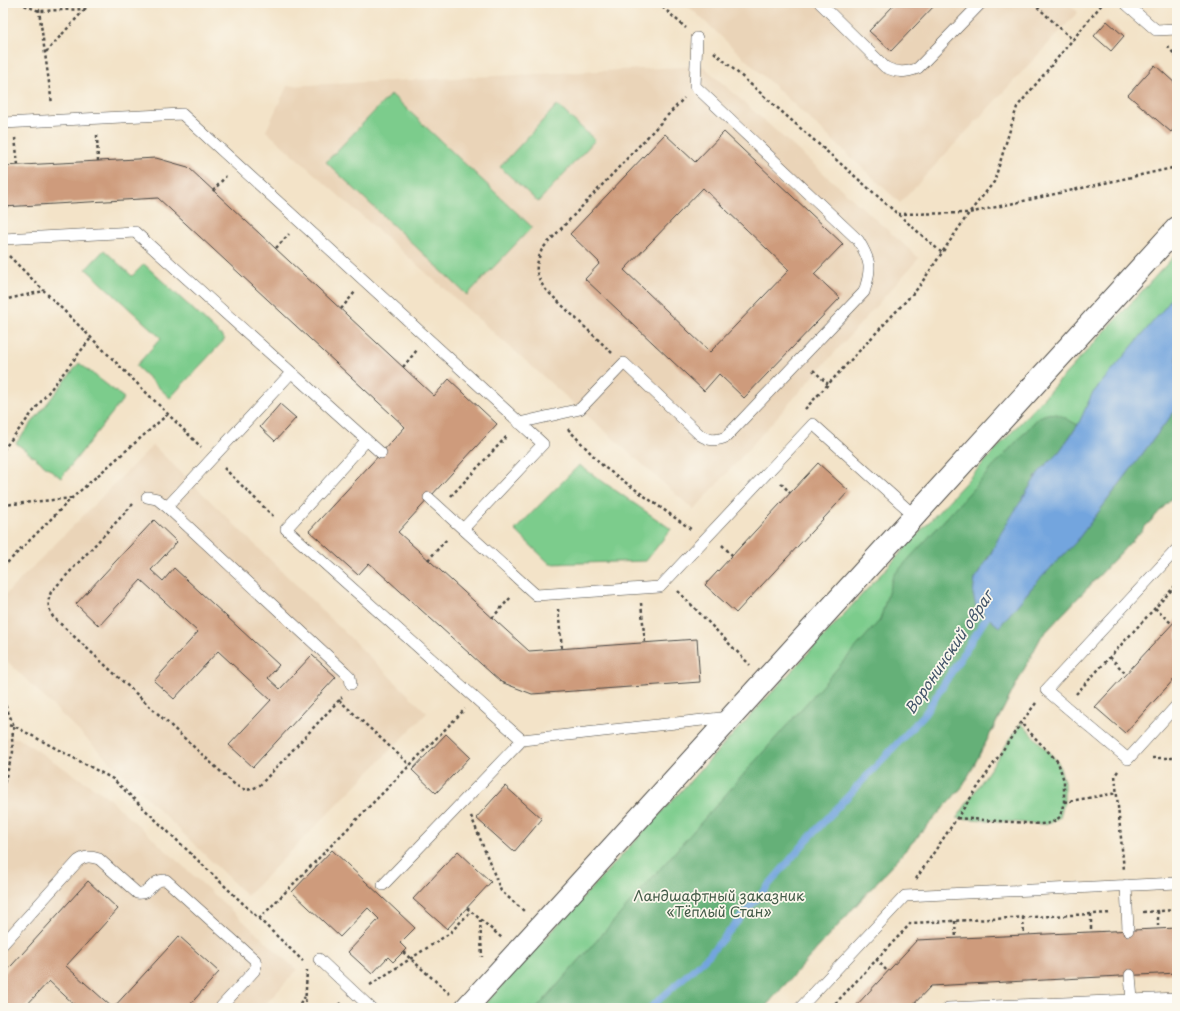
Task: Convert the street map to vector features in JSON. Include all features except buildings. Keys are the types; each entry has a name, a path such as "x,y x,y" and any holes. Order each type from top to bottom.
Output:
{"street":[{"path":"460,1003 730,717 1177,228"}],"lane":[{"path":"820,3 885,67 896,72 908,72 918,68 981,3"},
{"path":"1125,3 1156,30 1177,29"},
{"path":"519,423 580,409 624,363 700,435 707,440 717,441 726,437 864,292 870,275 868,255 858,240 695,86 697,38"},
{"path":"9,123 182,114 519,423 544,444 461,527"},
{"path":"3,239 135,232 381,453"},
{"path":"166,507 291,373"},
{"path":"429,498 536,595 660,587 813,424 915,516"},
{"path":"366,441 286,529 522,740"},
{"path":"147,496 157,499 166,507 345,672 350,677 351,684"},
{"path":"1177,549 1046,690 1128,759 1177,705"},
{"path":"383,885 522,740 730,717"},
{"path":"3,944 78,861 91,857 98,859 137,893 142,894 146,892 155,882 166,880 255,960 256,966 254,971 220,1008"},
{"path":"800,1008 905,896 1177,883"},
{"path":"1126,885 1128,930"},
{"path":"314,959 371,1008"},
{"path":"1130,975 1132,1000"},
{"path":"948,1008 1177,998"}],"path":[{"path":"19,3 39,11 84,9"},
{"path":"38,3 55,120"},
{"path":"45,53 90,3"},
{"path":"658,3 942,253"},
{"path":"1033,3 1073,40"},
{"path":"813,424 801,413 918,288 970,213 994,182 1018,107 1103,3"},
{"path":"624,363 545,289 538,277 536,264 542,249 695,86"},
{"path":"97,118 98,161"},
{"path":"9,123 18,165"},
{"path":"897,214 970,213 1177,167"},
{"path":"8,255 212,458 286,529"},
{"path":"3,300 44,291"},
{"path":"3,450 91,338"},
{"path":"403,367 428,338"},
{"path":"801,358 828,384"},
{"path":"3,567 72,498 168,414"},
{"path":"555,415 604,467 705,539"},
{"path":"440,508 519,423"},
{"path":"147,496 140,498 135,502 51,592 48,601 48,609 53,617 227,778 242,790 251,790 260,785 347,692 351,684"},
{"path":"3,505 72,498"},
{"path":"428,560 461,527"},
{"path":"667,580 755,669"},
{"path":"492,618 524,584"},
{"path":"1065,705 1177,584"},
{"path":"639,589 645,643"},
{"path":"557,594 562,648"},
{"path":"1155,608 1172,624"},
{"path":"1110,657 1126,674"},
{"path":"925,866 1021,723 1046,690"},
{"path":"259,919 475,699"},
{"path":"3,700 14,726 12,738 13,752 3,787"},
{"path":"339,700 410,765"},
{"path":"957,818 1040,824 1051,823 1060,817 1064,802 1064,781 1058,762 1021,723"},
{"path":"3,725 14,726 113,779 302,961 314,959 305,1008"},
{"path":"1115,775 1126,885"},
{"path":"1064,802 1117,793"},
{"path":"464,800 501,891 529,915"},
{"path":"467,908 505,941"},
{"path":"833,1007 911,923 1177,910"},
{"path":"334,1008 450,933 471,911"},
{"path":"1158,911 1158,929"},
{"path":"1091,914 1091,932"},
{"path":"1023,918 1024,935"},
{"path":"480,920 482,958"},
{"path":"955,921 956,939"},
{"path":"403,952 460,1003"},
{"path":"876,959 888,972"},
{"path":"296,1008 306,997"}],"shaded area":[{"path":"685,3 1068,3 1078,12 900,203"},
{"path":"703,66 919,258 694,510 266,131 287,86"},
{"path":"153,445 427,713 247,896 3,657 3,597"},
{"path":"3,738 18,738 105,795 297,970 262,1008 3,1008"}],"green space":[{"path":"391,94 532,227 467,295 326,162"},
{"path":"557,105 595,140 538,202 500,167"},
{"path":"104,250 132,276 144,264 225,339 170,398 136,366 161,338 86,269"},
{"name":"Ландшафтный заказник «Тёплый Стан»","path":"1177,253 1177,493 1041,637 963,786 764,1008 481,1008"},
{"path":"79,363 124,398 61,478 16,443"},
{"name":"Ландшафтный заказник «Тёплый Стан»","path":"1177,408 1177,493 1041,637 963,786 764,1008 537,1008 880,620 893,576 1037,419 1043,415 1058,414 1078,425 1059,452 1039,472 975,579 976,607 999,627 1034,585 1075,543"},
{"path":"579,465 671,529 646,561 550,564 515,530"},
{"path":"1021,723 1058,762 1064,781 1064,802 1060,817 1051,823 1040,824 957,818"}],"water":[{"path":"1177,286 1177,408 1075,543 1034,585 999,627 976,607 973,594 975,579 989,557 1001,533 1039,472 1059,452 1078,425 1092,394 1167,305"}],"waterway":[{"name":"Воронинский овраг","path":"650,1008 709,955 807,840 924,715 992,609"}]}
